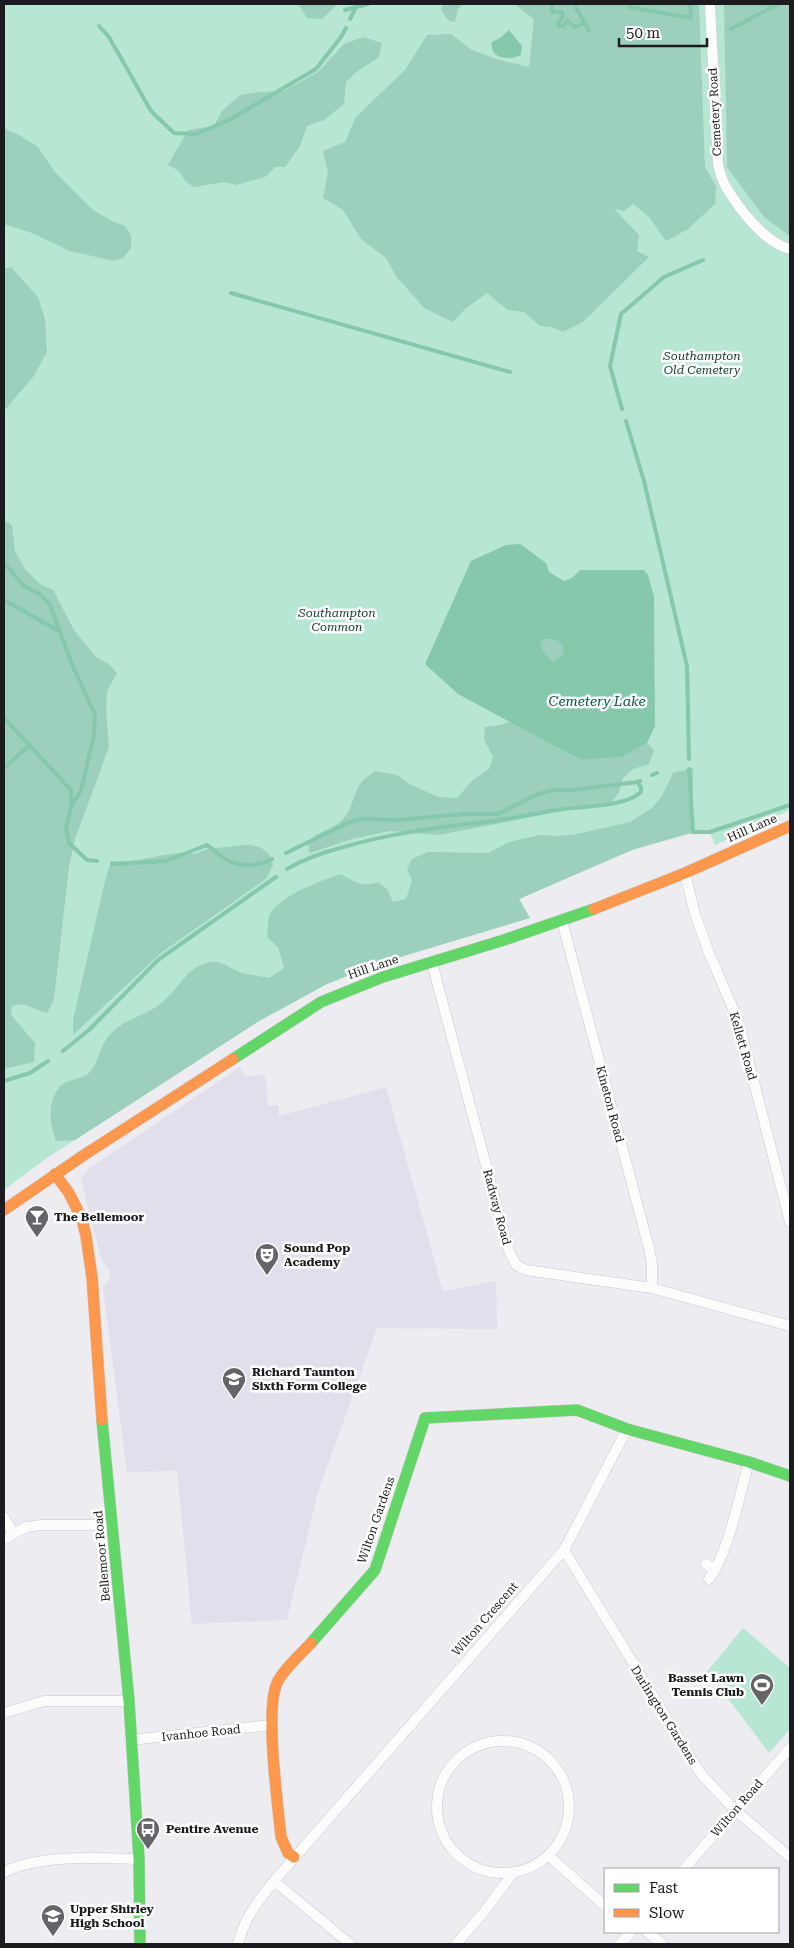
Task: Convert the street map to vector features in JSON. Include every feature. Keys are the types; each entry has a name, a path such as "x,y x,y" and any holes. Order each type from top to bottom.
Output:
{"street":[{"name":"Cemetery Road","path":"710,4 718,165 725,186 747,218 766,236 790,249"},
{"name":"Hill Lane","path":"4,1210 55,1174 311,1007 333,996 383,977 432,963 562,920 685,873 790,826"},
{"name":"Kellett Road","path":"685,873 709,953 738,1020 790,1222"},
{"name":"Kineton Road","path":"562,920 652,1264 652,1288"},
{"name":"Radway Road","path":"432,963 512,1258 516,1265 526,1270 652,1288 790,1326"},
{"name":"Bellemoor Road","path":"55,1174 77,1207 84,1227 92,1277 102,1427 129,1701 139,1859 140,1944"},
{"name":"Wilton Gardens","path":"294,1857 288,1853 280,1837 272,1726 272,1702 278,1681 375,1570 425,1418 577,1410 627,1430"},
{"path":"627,1430 749,1462 790,1476"},
{"name":"Wilton Crescent","path":"238,1944 241,1928 256,1903 274,1880 564,1550 627,1430"},
{"path":"709,1579 716,1570 723,1554 749,1462"},
{"path":"4,1517 14,1534"},
{"path":"4,1540 26,1527 41,1525 113,1525"},
{"name":"Darlington Gardens","path":"564,1550 701,1774 735,1810 790,1857"},
{"path":"706,1564 716,1570"},
{"path":"4,1713 44,1701 129,1701"},
{"name":"Ivanhoe Road","path":"130,1740 272,1726"},
{"path":"493,1741 516,1742 538,1750 555,1765 566,1786 570,1808 567,1826 562,1838 549,1856 527,1869 513,1873 490,1872 468,1864 451,1848 440,1828 437,1805 441,1782 453,1762 471,1748 493,1741"},
{"name":"Wilton Road","path":"685,1868 790,1748"},
{"path":"549,1856 604,1905"},
{"path":"4,1872 28,1864 80,1858 139,1859"},
{"path":"456,1944 484,1912 513,1873"},
{"path":"274,1880 350,1944"},
{"path":"620,1944 630,1933"},
{"path":"648,1933 662,1944"}],"shaded area":[{"path":"298,4 338,4 322,19 307,18"},
{"path":"443,4 463,4 458,9 455,22 448,20 441,10"},
{"path":"514,4 699,4 705,167 716,186 715,204 688,229 666,241 649,217 633,204 624,211 614,209 639,235 637,251 649,257 583,322 563,332 552,327 540,326 524,312 508,310 487,293 465,309 453,322 424,308 397,277 386,258 361,239 343,210 323,198 328,173 323,151 345,142 356,117 405,70 427,35 451,34 470,49 496,59 529,67 534,19"},
{"path":"724,4 790,4 790,236 765,218 727,167"},
{"path":"363,37 382,43 379,57 355,73 346,82 344,104 324,120 307,126 300,146 285,167 275,167 265,177 236,185 224,182 194,187 186,182 179,171 168,165 188,130 214,126 222,111 240,95 284,91 318,72 344,44"},
{"path":"4,128 38,147 54,171 93,210 125,226 131,235 131,248 123,258 114,261 70,251 32,233 4,224"},
{"path":"11,267 38,297 45,319 47,352 33,377 4,411 4,269"},
{"path":"4,520 12,525 15,551 25,569 40,584 53,590 74,630 97,658 109,664 117,673 107,691 106,711 109,747 75,839 69,867 54,999 47,1013 22,1004 12,1006 11,1015 35,1043 34,1062 4,1069"},
{"path":"545,639 556,640 562,644 564,653 553,663 542,649 540,642"},
{"path":"510,721 581,760 621,757 647,743 654,750 649,764 633,769 623,778 619,792 612,802 593,808 585,806 562,809 542,815 439,835 390,831 352,839 310,853 309,846 313,837 336,825 345,817 363,780 375,771 397,775 411,785 439,797 457,798 473,780 489,769 493,757 484,740 485,727 501,725"},
{"path":"693,768 693,832 632,850 519,899 530,918 377,964 327,984 259,1021 75,1140 56,1141 52,1128 51,1108 52,1101 61,1085 88,1074 94,1066 105,1041 114,1031 121,1025 159,1005 190,972 202,964 214,962 242,973 269,978 284,968 278,947 267,937 270,914 283,900 312,885 340,874 363,884 378,882 387,889 393,902 406,899 412,881 407,869 412,859 428,852 488,853 509,842 540,835 559,836 577,834 630,822 652,808 662,796 673,773"},
{"path":"244,845 259,847 269,855 273,865 266,879 161,953 73,1035 73,1020 111,861 133,861 177,853 195,854 207,849"},
{"name":"Richard Taunton Sixth Form College","path":"240,1067 245,1077 265,1074 268,1106 278,1105 279,1116 386,1087 443,1291 496,1281 497,1329 377,1328 318,1492 287,1620 192,1624 177,1471 127,1472 103,1288 110,1279 110,1271 101,1259 81,1179 88,1169"}],"green space":[{"name":"Southampton Common","path":"4,4 790,4 790,810 715,845 708,829 632,850 519,899 530,918 377,964 327,984 259,1021 44,1160 4,1190"},
{"name":"Basset Lawn Tennis Club","path":"743,1628 790,1668 790,1729 769,1753 721,1689 706,1673"}],"water":[{"path":"509,30 522,46 521,55 511,58 501,57 494,52 492,42"},
{"name":"Cemetery Lake","path":"520,544 546,563 549,572 564,581 572,578 580,570 644,570 648,575 654,597 655,726 647,743 621,757 581,760 458,694 425,664 471,561 506,545","holes":["545,639 556,640 562,644 564,653 553,663 542,649 540,642"]}],"waterway":[{"path":"350,19 356,7 355,4"},
{"path":"345,10 368,4"},
{"path":"574,4 589,31"},
{"path":"629,7 691,18 690,4"},
{"path":"731,29 778,4"},
{"path":"552,5 552,12 562,12 563,16 558,23 559,26 563,26 568,21 575,27 585,23"},
{"path":"99,26 109,37 151,111 174,133 196,134 229,120 316,69 346,28"},
{"path":"622,409 610,366 621,314 664,277 703,260"},
{"path":"231,293 510,372"},
{"path":"626,421 644,481 687,666 689,759"},
{"path":"4,563 25,587 40,594 50,605 72,664 95,715 94,735 81,790 71,807 66,828 69,843 87,860 97,861"},
{"path":"4,600 59,631"},
{"path":"4,718 71,790 71,804"},
{"path":"4,768 30,745"},
{"path":"689,769 693,832 710,832 790,805"},
{"path":"652,775 657,773"},
{"path":"287,869 306,859 326,852 397,834 625,801 641,792 641,787 637,782 640,781"},
{"path":"286,853 350,822 361,819 397,820 463,814 498,814 538,794 554,790 574,790 637,782"},
{"path":"112,864 166,861 207,845 225,859 238,864 259,864 272,859"},
{"path":"63,1051 89,1030 158,960 276,877"},
{"path":"4,1081 30,1073 48,1061"}],"traffic: fast":[{"path":"233,1059 321,1002 383,977 504,940 594,909"},
{"path":"311,1643 375,1570 425,1418 577,1410 627,1429 749,1462 790,1476"},
{"path":"102,1420 129,1701 139,1859 140,1944"}],"traffic: slow":[{"path":"594,909 685,873 790,826"},
{"path":"4,1210 84,1155 233,1059"},
{"path":"55,1174 69,1193 82,1219 86,1236 92,1277 102,1420"},
{"path":"294,1857 288,1853 281,1837 273,1756 272,1711 278,1681 289,1666 311,1643"}],"place":[{"name":"The Bellemoor","path":"37,1238"},
{"name":"Sound Pop Academy","path":"267,1276"},
{"name":"Richard Taunton Sixth Form College","path":"234,1400"},
{"name":"Basset Lawn Tennis Club","path":"762,1706"},
{"name":"Pentire Avenue","path":"148,1850"},
{"name":"Upper Shirley High School","path":"53,1937"}],"park label":[{"name":"Southampton Old Cemetery","path":"702,363"}]}
